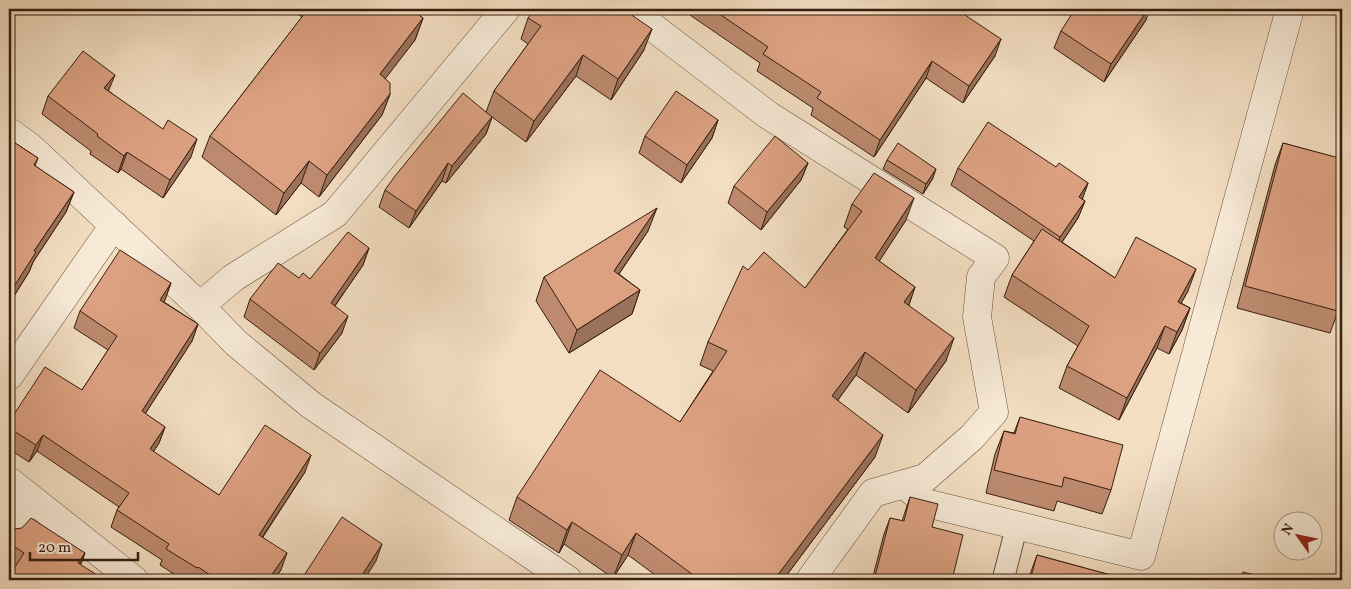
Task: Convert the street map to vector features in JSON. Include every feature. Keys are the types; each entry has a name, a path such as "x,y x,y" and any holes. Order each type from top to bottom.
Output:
{"street":[{"path":"200,306 233,278 335,214 506,9"},
{"path":"629,9 768,115 995,258 981,277 976,317 994,412 972,437 925,478 873,493 810,580"},
{"path":"904,484 926,503 1141,556 1290,9"},
{"path":"9,132 30,147 200,306 236,343 311,405 568,580"},
{"path":"9,376 114,226"},
{"path":"9,482 134,580"},
{"path":"9,531 30,499"}],"lane":[{"path":"1003,580 1017,526"}],"building":[{"path":"308,9 411,9 423,18 380,74 390,83 390,94 327,175 309,161 284,193 210,136"},
{"path":"535,9 623,9 652,29 618,79 583,55 534,121 494,91 541,26 528,18"},
{"path":"712,9 956,9 1001,39 969,86 932,61 880,140 817,98 821,92 763,54 768,47"},
{"path":"1075,9 1148,9 1111,64 1061,31"},
{"path":"83,51 115,75 104,88 163,129 168,120 197,139 170,180 127,152 124,156 48,96"},
{"path":"676,91 718,120 687,165 645,136"},
{"path":"463,93 492,117 452,166 448,163 416,211 385,190"},
{"path":"988,122 1056,167 1059,163 1088,183 1079,197 1085,201 1060,237 958,168"},
{"path":"775,136 808,163 767,212 734,186"},
{"path":"9,139 38,158 34,165 74,192 9,292"},
{"path":"898,143 936,169 926,184 887,160"},
{"path":"1283,143 1339,158 1342,145 1342,294 1338,311 1245,286"},
{"path":"874,173 914,198 875,258 915,287 904,302 954,338 916,390 865,352 832,396 883,435 774,580 700,580 636,533 622,555 572,522 567,530 517,497 600,370 680,422 727,351 708,342 743,266 748,270 764,252 805,288 862,211 852,204"},
{"path":"657,208 614,271 640,290 577,330 544,277"},
{"path":"1042,229 1115,278 1136,237 1196,269 1178,302 1190,308 1177,332 1165,326 1127,398 1067,366 1089,326 1012,275"},
{"path":"348,232 369,248 331,303 348,316 320,353 250,299 278,263 299,278 303,273 310,279"},
{"path":"120,250 171,283 160,300 198,324 142,411 165,427 150,449 219,495 265,425 311,455 259,535 287,553 268,580 218,580 197,568 166,549 169,544 117,510 129,493 43,435 36,445 9,428 9,422 45,367 82,390 117,336 80,311"},
{"path":"1020,417 1123,445 1111,490 1064,477 1062,487 994,470 1004,431 1015,434"},
{"path":"910,497 938,504 932,527 963,535 952,580 874,580 890,518 904,521"},
{"path":"342,517 382,544 359,580 301,580"},
{"path":"31,518 85,553 78,563 105,580 9,580 9,576 24,553 9,543 9,527 14,529 22,528"},
{"path":"1037,555 1129,580 1030,580"},
{"path":"1243,572 1274,580 1240,580"}]}
